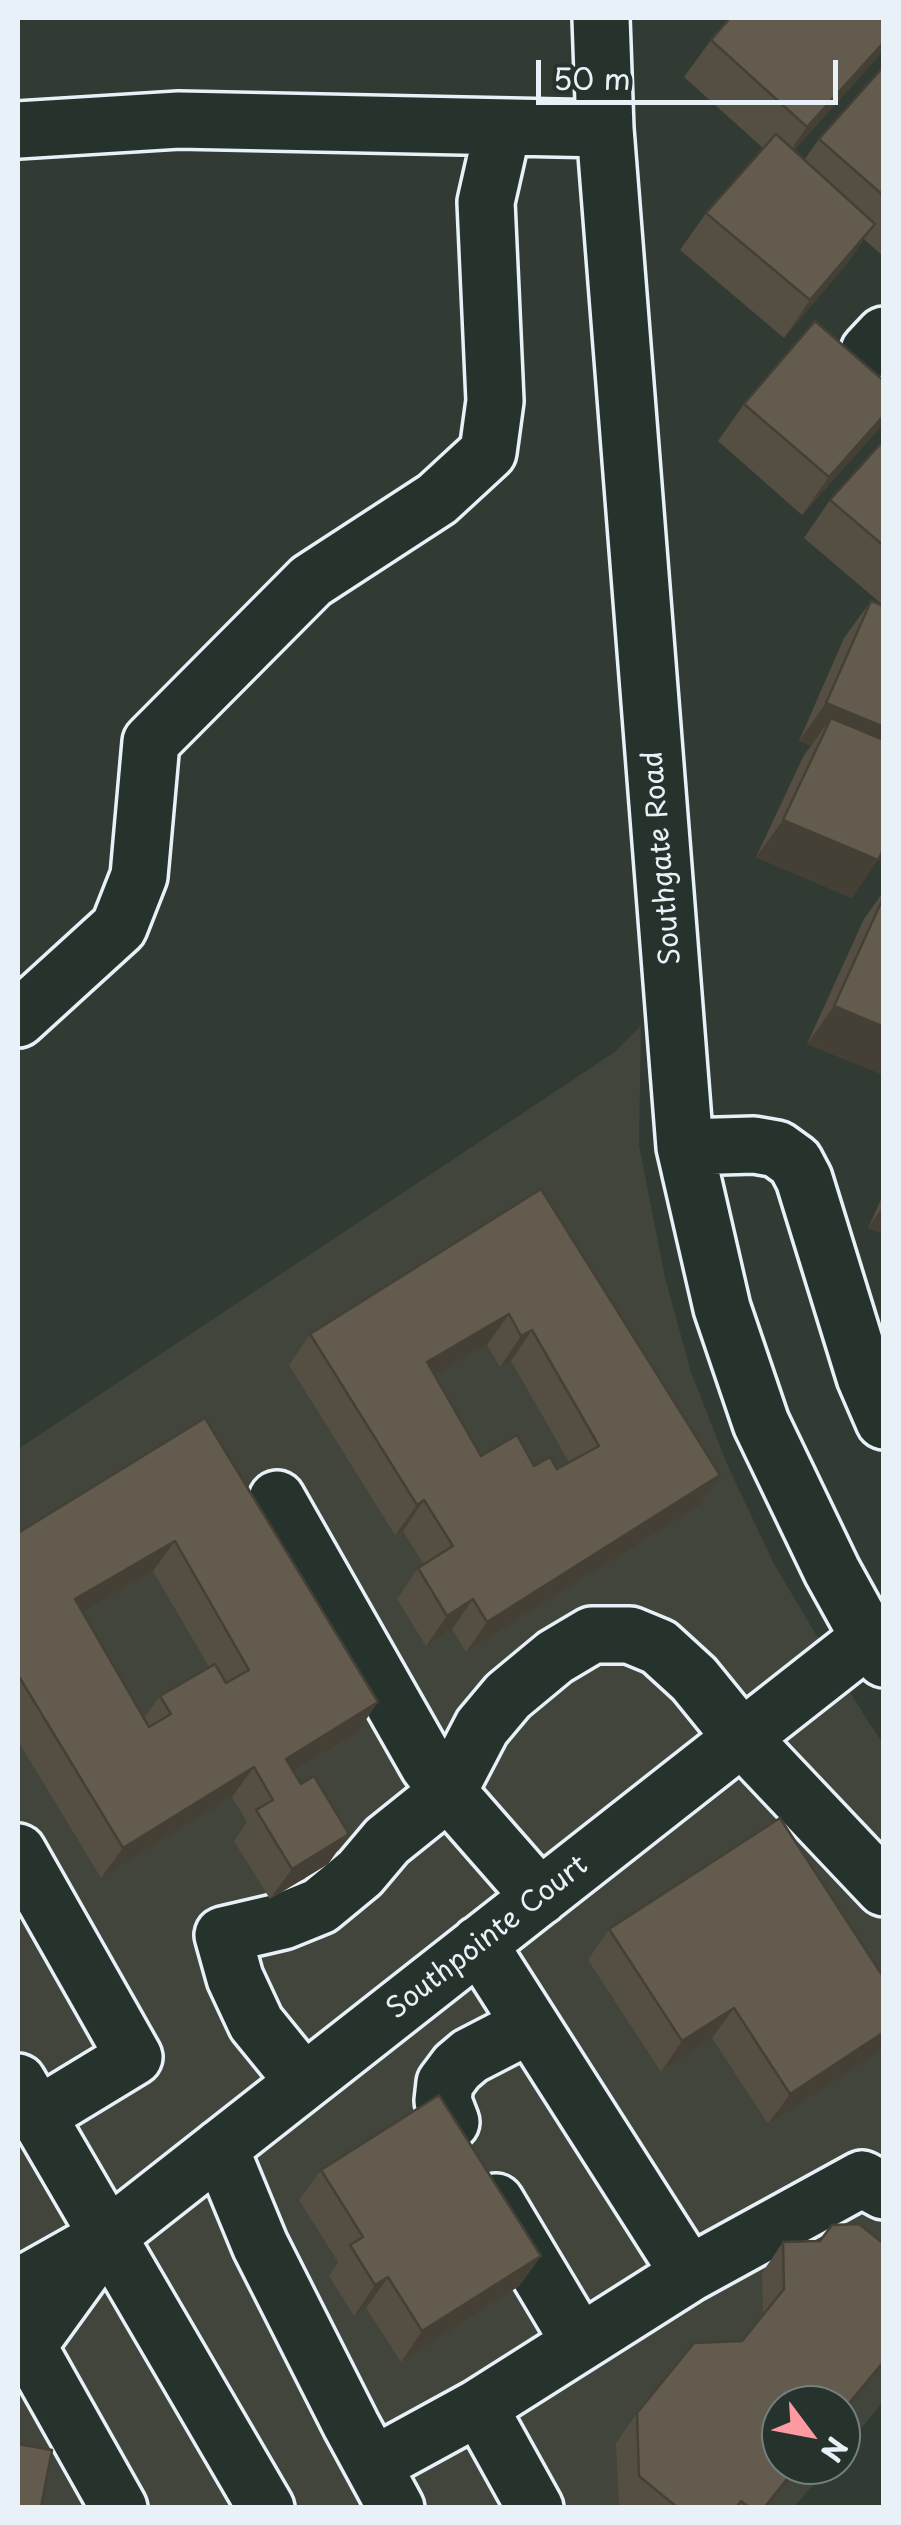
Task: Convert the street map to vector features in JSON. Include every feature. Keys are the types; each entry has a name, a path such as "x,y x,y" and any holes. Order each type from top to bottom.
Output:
{"street":[{"name":"Southgate Road","path":"601,18 605,129 686,1147 722,1308 761,1423 824,1556 876,1649"},
{"path":"18,130 179,120 605,129"},
{"path":"18,1020 118,927 140,876 151,742 311,582 438,499 488,452 495,402 486,202 504,127"},
{"path":"686,1147 754,1145 777,1150 795,1162 804,1179 865,1377 884,1421"},
{"path":"278,1499 428,1766 540,1897"},
{"path":"304,2082 256,2022 235,1978 223,1935 283,1922 320,1906 360,1872 388,1841 448,1792 482,1728 508,1696 554,1657 592,1635 630,1634 660,1647 694,1679 742,1738 884,1888"},
{"name":"Southpointe Court","path":"106,2237 742,1738 876,1649"},
{"path":"18,1852 134,2057 27,2099 266,2508"},
{"path":"479,1944 689,2274"},
{"path":"530,2025 456,2067 446,2082 443,2101 461,2141 580,2343"},
{"path":"220,2148 260,2245 384,2486 479,2407 689,2274 862,2179 884,2191"},
{"path":"18,2287 106,2237"},
{"path":"106,2237 22,2348 119,2508"},
{"path":"479,2407 535,2508"}],"shaded area":[{"path":"641,1026 639,1145 665,1278 691,1372 727,1464 774,1564 883,1743 883,2402 861,2428 861,2385 761,2385 761,2485 813,2485 794,2507 18,2508 18,1449 616,1051"}],"building":[{"path":"730,18 884,18 884,42 807,127 711,40"},
{"path":"884,66 884,196 819,139"},
{"path":"776,134 875,224 810,300 706,213"},
{"path":"815,321 884,381 884,415 829,477 744,404"},
{"path":"884,440 884,546 830,500"},
{"path":"871,601 884,606 884,727 826,703"},
{"path":"831,718 884,740 884,848 878,860 783,820"},
{"path":"884,896 884,1027 834,1006"},
{"path":"541,1189 720,1475 487,1622 473,1599 447,1616 418,1568 453,1546 424,1500 417,1505 310,1334","holes":["509,1314 521,1336 532,1330 599,1446 557,1469 550,1457 534,1466 517,1435 481,1456 427,1362"]},
{"path":"205,1418 378,1702 286,1759 301,1784 314,1776 349,1834 292,1869 256,1810 273,1800 254,1767 123,1848 18,1675 18,1533","holes":["175,1541 249,1670 226,1683 215,1664 160,1696 171,1714 149,1727 75,1599"]},
{"path":"780,1818 884,1978 884,2032 790,2094 734,2008 682,2041 609,1929"},
{"path":"439,2095 541,2256 422,2331 388,2277 375,2285 350,2245 363,2237 321,2170"},
{"path":"859,2224 884,2244 884,2361 861,2389 861,2385 761,2385 761,2485 782,2485 764,2508 750,2508 741,2501 736,2508 678,2508 639,2476 637,2413 694,2343 742,2341 784,2289 783,2242 820,2241 832,2225"},
{"path":"18,2444 52,2450 41,2507 46,2508 18,2508"}]}
